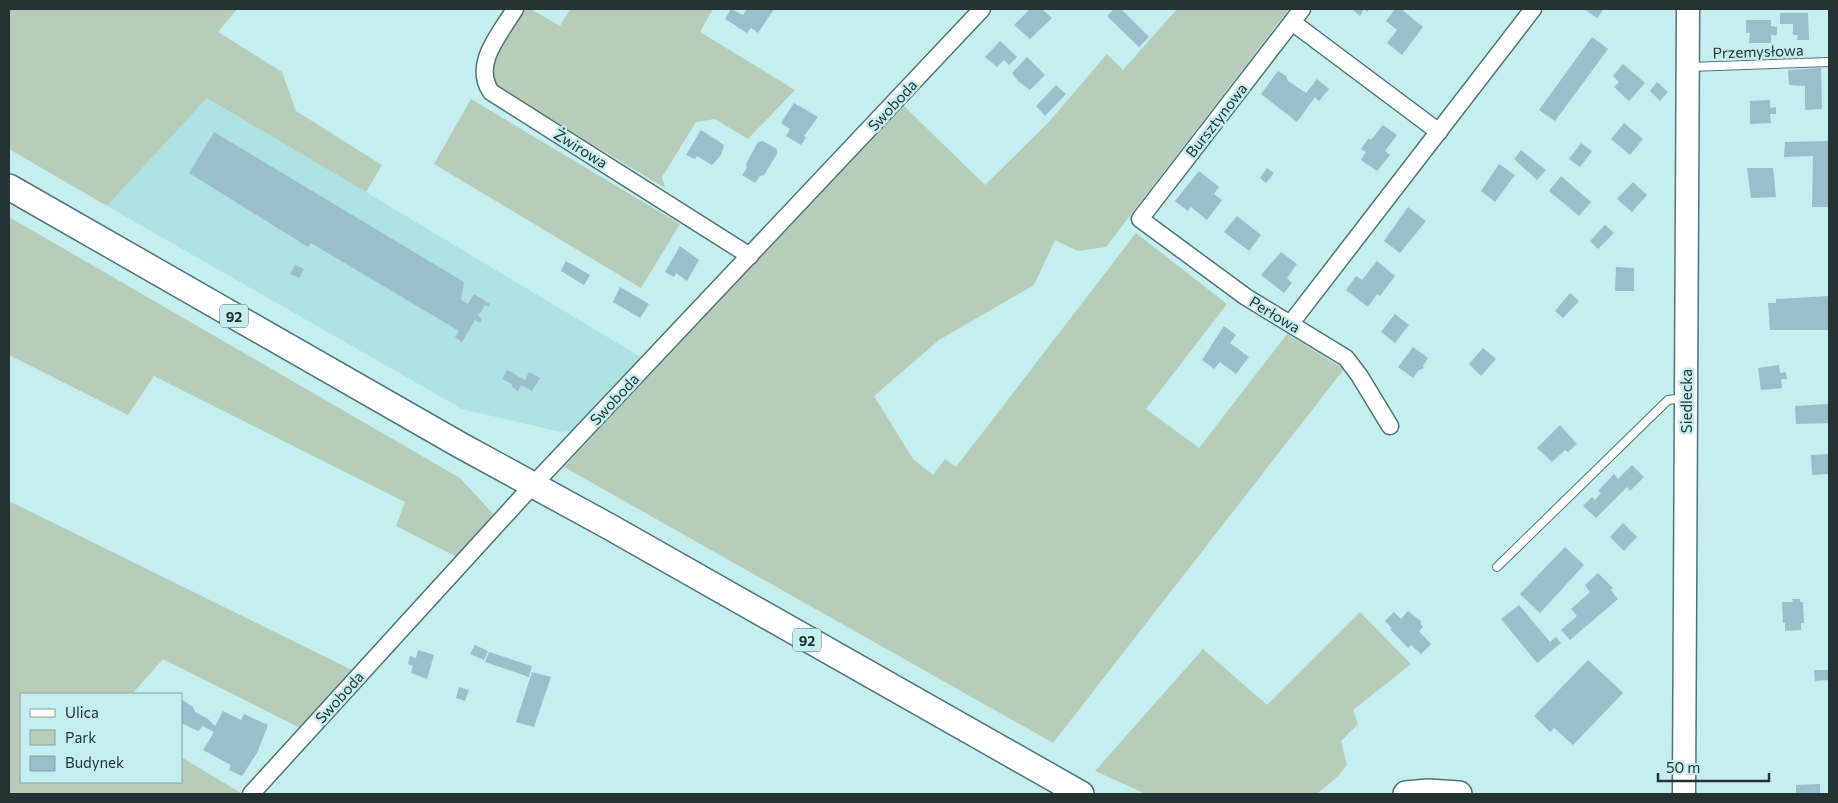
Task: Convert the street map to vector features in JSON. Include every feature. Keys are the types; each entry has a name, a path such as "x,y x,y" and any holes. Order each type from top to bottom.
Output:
{"main road":[{"name":"Siedlecka","path":"1684,794 1688,9"},
{"name":"92","path":"9,187 460,445 1081,794"},
{"path":"1406,794 1428,792 1459,794"}],"street":[{"name":"Żwirowa","path":"515,9 484,62 482,73 485,83 491,92 750,256"},
{"name":"Swoboda","path":"251,794 533,485 982,9"},
{"path":"1291,323 1533,9"},
{"name":"Bursztynowa","path":"1140,219 1297,15 1440,132"},
{"name":"Perłowa","path":"1140,219 1246,297 1346,358 1359,375 1390,426"}],"lane":[{"name":"Przemysłowa","path":"1688,67 1829,62"},
{"path":"1497,567 1668,400 1686,398"}],"shaded area":[{"path":"207,97 644,359 578,430 561,432 462,409 107,206"}],"green space":[{"path":"9,9 237,9 218,32 282,72 296,111 382,165 366,192 207,98 107,206 9,149"},
{"path":"524,9 531,9 560,26 570,9 713,9 700,32 795,90 748,139 715,119 696,122 662,177 665,188 488,82 487,70"},
{"path":"1177,9 1289,9 1106,247 1078,251 1055,240 1034,285 939,340 874,396 913,459 933,475 945,459 956,467 1136,233 1227,304 1146,409 1199,448 1287,334 1344,369 1053,743 564,467 903,105 985,185 1048,123 1107,54 1123,70"},
{"path":"471,99 680,224 641,288 434,164"},
{"path":"9,217 460,478 497,518 459,558 396,526 405,502 154,376 128,415 9,355"},
{"path":"9,501 352,670 300,728 163,659 133,693 20,693 20,783 182,783 182,758 241,793 9,794"},
{"path":"1360,612 1411,664 1353,710 1358,724 1341,741 1347,765 1338,776 1317,794 1146,794 1095,771 1203,649 1267,705"}],"building":[{"path":"731,9 743,15 747,9 774,9 758,33 751,28 747,33 725,19"},
{"path":"1030,9 1042,9 1052,18 1030,39 1014,25"},
{"path":"1114,9 1121,9 1149,37 1139,47 1107,16"},
{"path":"1355,9 1364,9 1360,16 1354,11"},
{"path":"1395,9 1401,9 1423,27 1402,55 1387,43 1397,30 1386,21"},
{"path":"1584,9 1602,9 1603,10 1597,18"},
{"path":"1780,13 1808,13 1809,40 1797,40 1798,35 1793,35 1793,24 1780,24"},
{"path":"1746,20 1771,20 1771,26 1777,27 1777,35 1771,35 1771,43 1749,43 1750,33 1746,33"},
{"path":"1592,37 1608,49 1555,121 1539,110"},
{"path":"1000,41 1017,57 1009,65 1004,60 997,67 985,57"},
{"path":"1027,57 1045,75 1030,90 1018,81 1012,73"},
{"path":"1623,64 1645,83 1629,101 1614,87 1619,82 1613,76"},
{"path":"1821,68 1822,109 1805,110 1805,86 1789,85 1788,70"},
{"path":"1278,71 1286,76 1288,81 1306,93 1317,79 1329,89 1319,101 1315,97 1297,122 1261,94"},
{"path":"1657,82 1668,92 1660,101 1650,91"},
{"path":"1056,85 1066,94 1045,116 1036,106"},
{"path":"1770,100 1770,108 1776,107 1776,114 1770,114 1771,123 1750,124 1750,101"},
{"path":"794,103 818,117 804,136 806,137 801,145 786,136 790,129 781,123"},
{"path":"1624,123 1643,139 1630,155 1611,139"},
{"path":"1383,125 1397,135 1385,151 1390,155 1377,171 1361,160 1366,152 1361,149 1369,138 1371,140"},
{"path":"701,130 724,145 721,155 712,165 697,156 695,159 686,155"},
{"path":"214,132 464,282 461,300 468,304 474,294 490,304 489,307 485,305 478,316 482,319 480,323 475,320 462,342 455,337 459,331 311,243 308,247 189,173"},
{"path":"763,141 777,149 777,154 764,175 760,176 755,183 742,175 758,142"},
{"path":"1829,141 1829,207 1812,207 1813,156 1784,157 1785,142"},
{"path":"1581,143 1592,151 1580,167 1569,159"},
{"path":"1521,150 1546,170 1537,180 1514,159"},
{"path":"1499,164 1515,175 1495,202 1481,191"},
{"path":"1267,168 1274,173 1266,183 1260,178"},
{"path":"1747,168 1773,168 1776,197 1751,198"},
{"path":"1199,171 1219,187 1214,194 1222,200 1207,220 1191,207 1188,211 1175,201"},
{"path":"1561,176 1591,202 1579,216 1549,191"},
{"path":"1633,182 1647,195 1632,212 1617,199"},
{"path":"1408,207 1426,221 1400,253 1384,241"},
{"path":"1237,216 1261,235 1249,251 1224,232"},
{"path":"1605,225 1614,233 1598,249 1590,241"},
{"path":"680,246 699,260 687,281 676,273 674,277 665,272"},
{"path":"1281,252 1297,264 1287,278 1292,283 1284,293 1261,275"},
{"path":"566,261 590,275 584,285 561,271"},
{"path":"1377,261 1395,276 1380,296 1377,294 1368,307 1346,290 1356,276 1362,280"},
{"path":"295,265 304,269 299,278 290,274"},
{"path":"1616,267 1634,268 1634,291 1615,291"},
{"path":"620,287 649,304 640,318 613,302"},
{"path":"1570,293 1579,301 1563,318 1555,311"},
{"path":"1829,296 1829,330 1770,330 1768,303 1776,303 1776,299"},
{"path":"1395,314 1409,325 1395,343 1381,332"},
{"path":"1224,326 1236,335 1230,343 1249,357 1236,374 1220,362 1214,369 1202,360"},
{"path":"1413,347 1428,358 1423,366 1424,368 1418,371 1413,378 1398,367"},
{"path":"1483,348 1496,359 1481,376 1469,364"},
{"path":"1779,365 1780,373 1786,372 1787,379 1781,379 1782,388 1761,390 1758,368"},
{"path":"507,370 525,380 529,372 540,378 532,391 521,385 518,391 512,387 512,384 502,379"},
{"path":"1829,404 1829,423 1796,424 1795,406"},
{"path":"1560,425 1577,444 1568,452 1565,450 1552,462 1537,448"},
{"path":"1829,454 1829,474 1812,475 1811,455"},
{"path":"1632,465 1644,477 1630,491 1627,487 1596,518 1583,506 1592,497 1595,500 1601,493 1598,491 1614,474 1618,479"},
{"path":"1623,523 1637,537 1624,551 1610,537"},
{"path":"1565,547 1584,565 1540,613 1520,594"},
{"path":"1598,573 1613,588 1611,590 1618,599 1570,640 1561,630 1577,616 1571,609 1590,592 1585,585"},
{"path":"1792,599 1800,599 1800,602 1803,602 1804,623 1801,623 1801,630 1785,631 1782,602 1793,602"},
{"path":"1519,605 1550,642 1556,637 1561,643 1537,663 1501,619"},
{"path":"1408,611 1422,622 1420,623 1423,627 1419,631 1431,644 1421,654 1411,645 1408,648 1385,621 1394,612 1401,619"},
{"path":"475,645 488,651 484,660 470,654"},
{"path":"418,650 434,655 427,679 411,673 413,666 408,664 410,656 416,658"},
{"path":"489,652 532,666 529,677 485,662"},
{"path":"1588,660 1623,693 1573,745 1554,728 1550,732 1534,716"},
{"path":"1814,670 1829,670 1829,680 1815,681"},
{"path":"532,672 551,677 534,727 516,722"},
{"path":"459,687 469,690 465,701 456,698"},
{"path":"182,700 193,707 195,712 208,719 215,726 223,711 241,720 244,714 268,725 257,753 242,776 229,770 231,765 203,750 214,732 203,726 198,731 182,723"},
{"path":"1820,784 1820,794 1796,794 1796,785"}]}
